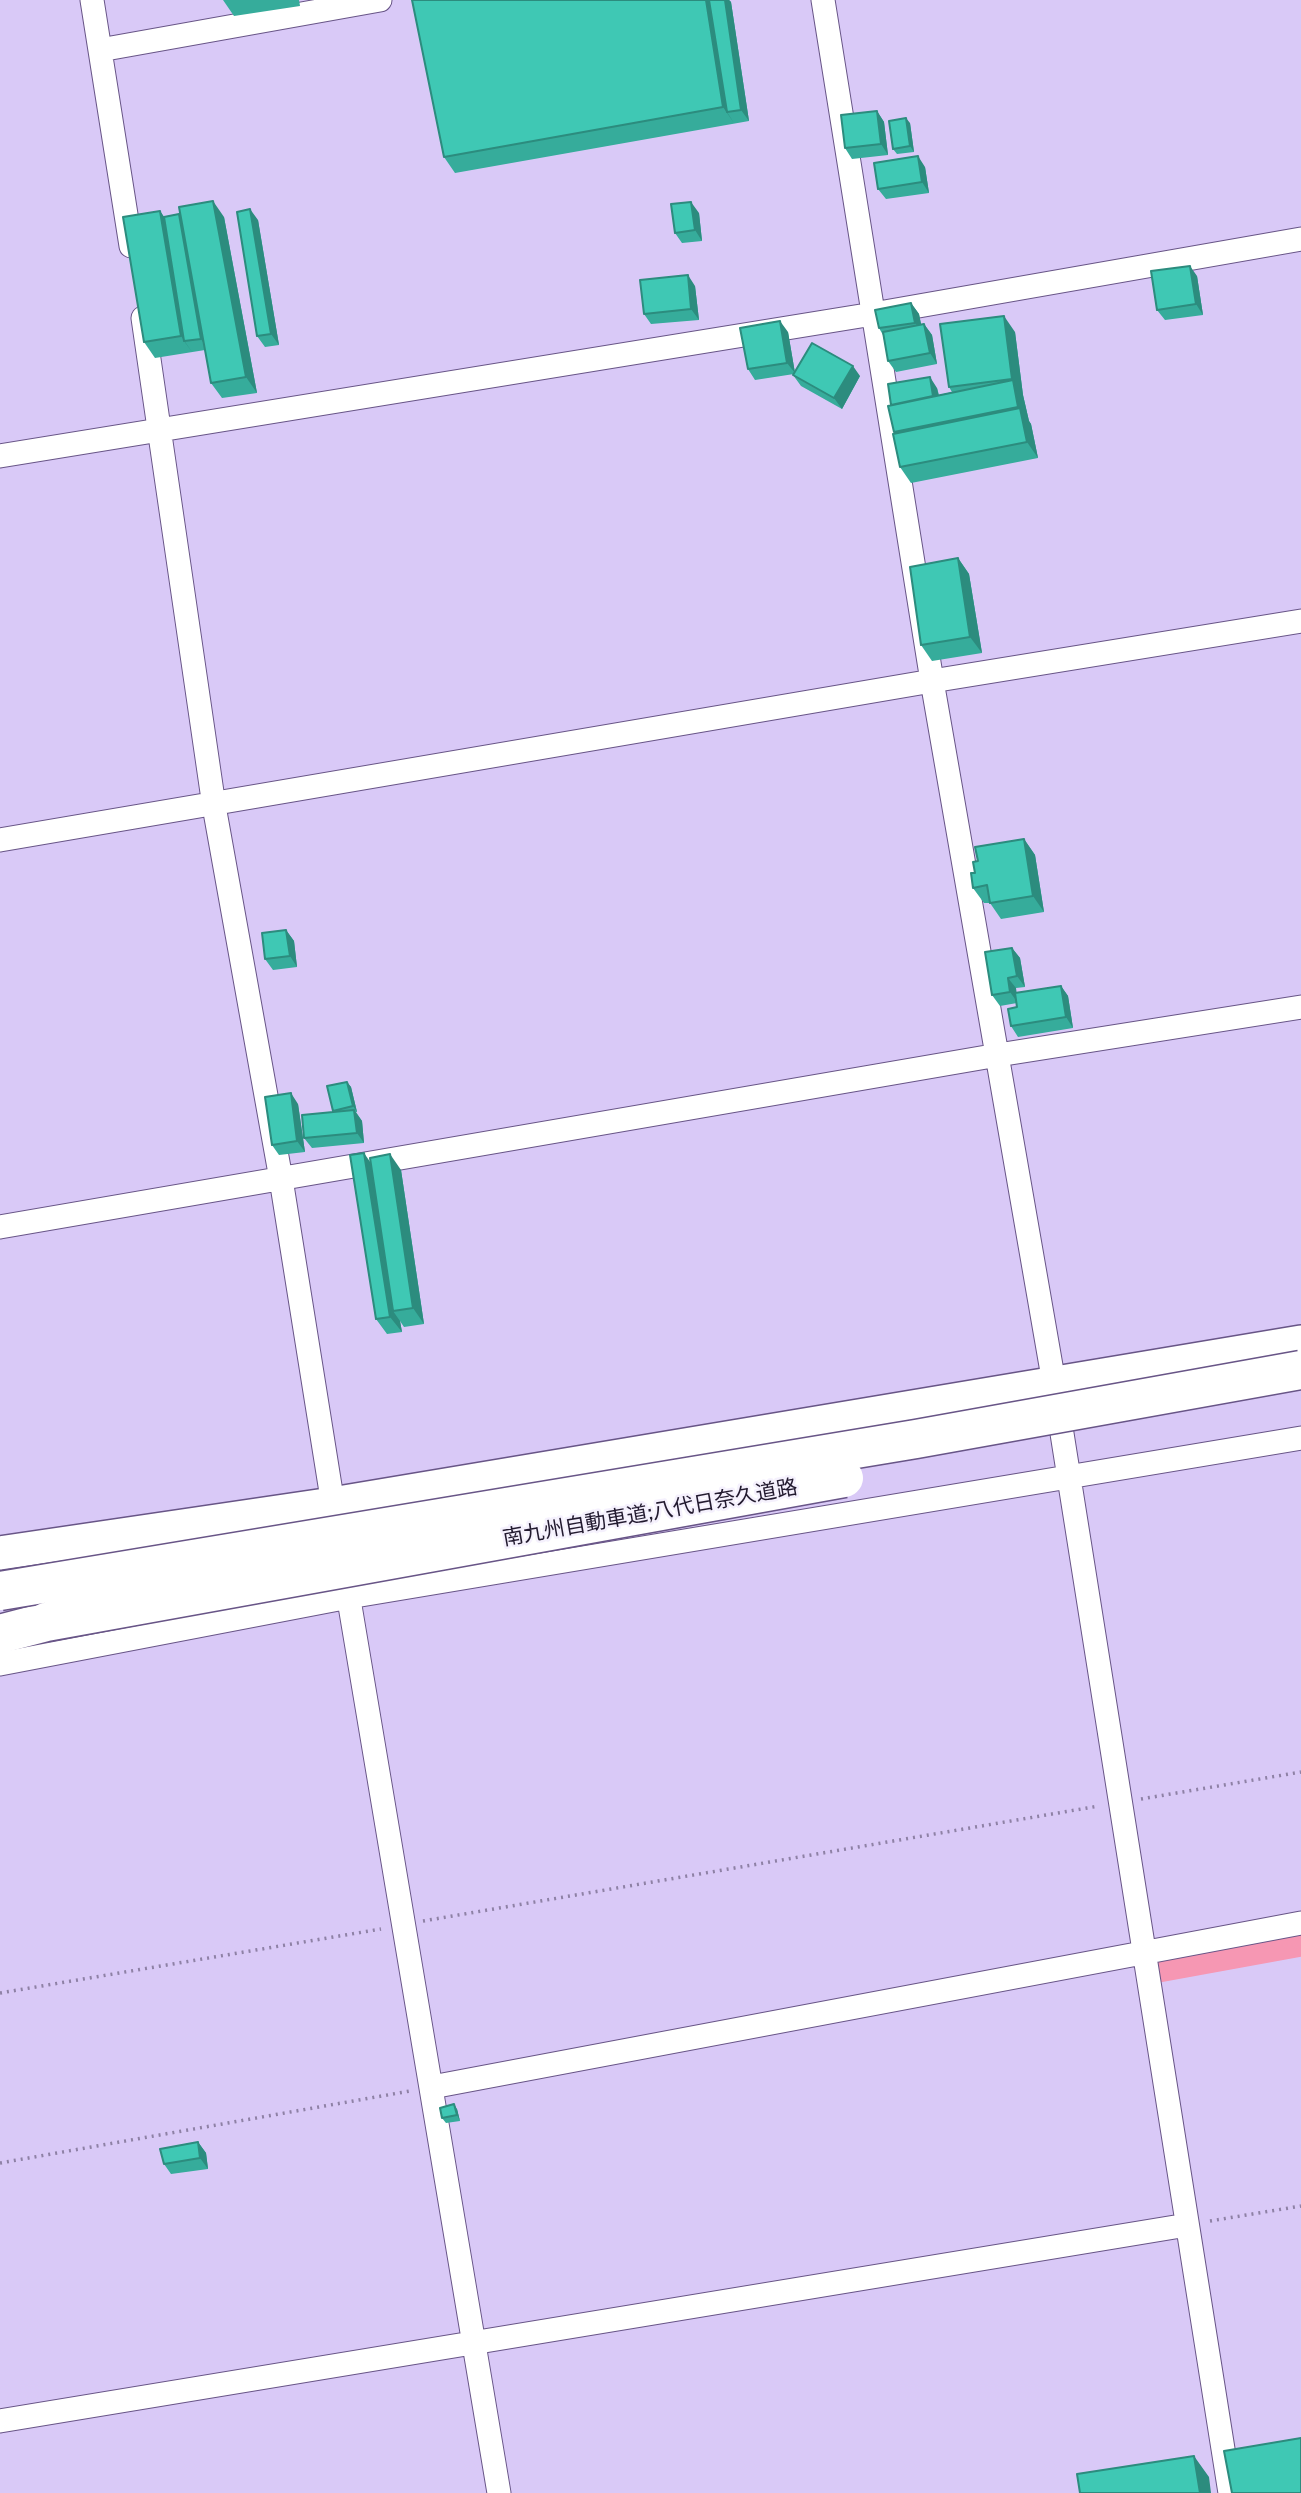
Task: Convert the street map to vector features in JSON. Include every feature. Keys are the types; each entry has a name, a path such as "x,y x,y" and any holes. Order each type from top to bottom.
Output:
{"highway":[{"name":"南九州自動車道;八代日奈久道路","path":"0,1591 916,1439 1301,1370"},
{"name":"南九州自動車道;八代日奈久道路","path":"0,1629 1301,1396"},
{"path":"0,1634 46,1622"}],"street":[{"path":"92,0 135,266"},
{"path":"100,50 380,0"},
{"path":"823,0 932,681 1054,1383 1230,2493"},
{"path":"0,456 873,314 1301,239"},
{"path":"139,293 214,806 281,1179 332,1504 499,2493"},
{"path":"0,840 1301,621"},
{"path":"0,1227 998,1055 1301,1007"},
{"path":"0,1553 332,1504 1301,1342"},
{"path":"0,1664 349,1597 1301,1438"},
{"path":"434,2097 1143,1952 1301,1923"},
{"path":"0,2421 1187,2225"}],"path":[{"path":"0,1993 1301,1772"},
{"path":"0,2163 434,2097"},
{"path":"1187,2225 1301,2206"}],"building":[{"path":"412,0 706,0 723,107 444,157"},
{"path":"709,0 725,0 741,110 727,112"},
{"path":"877,111 881,144 845,148 841,115"},
{"path":"906,118 910,146 893,149 889,121"},
{"path":"918,156 922,182 878,189 874,163"},
{"path":"213,201 246,377 211,383 179,207"},
{"path":"691,202 695,230 675,233 671,204"},
{"path":"250,209 271,334 257,336 237,212"},
{"path":"160,211 181,336 144,342 123,217"},
{"path":"179,214 201,339 184,341 164,217"},
{"path":"1190,266 1196,304 1157,310 1151,271"},
{"path":"688,275 691,309 644,314 640,280"},
{"path":"911,303 915,323 879,328 875,310"},
{"path":"1004,316 1012,379 949,387 940,324"},
{"path":"780,321 787,363 748,369 740,328"},
{"path":"924,324 930,353 888,361 883,332"},
{"path":"812,343 853,366 834,398 793,375"},
{"path":"930,377 933,396 891,405 888,384"},
{"path":"1013,380 1018,407 894,432 888,406"},
{"path":"1020,408 1027,442 900,467 893,434"},
{"path":"958,558 970,637 921,645 910,567"},
{"path":"1024,839 1033,896 990,903 987,885 973,888 973,862 978,861 975,847"},
{"path":"286,930 290,956 265,959 262,933"},
{"path":"1012,948 1017,976 1008,978 1010,992 992,995 985,952"},
{"path":"1061,986 1066,1017 1011,1026 1008,1009 1017,1007 1015,993"},
{"path":"347,1082 353,1106 333,1111 327,1086"},
{"path":"291,1093 297,1141 272,1145 265,1097"},
{"path":"354,1110 357,1133 304,1138 302,1115"},
{"path":"364,1153 390,1317 376,1319 350,1155"},
{"path":"390,1154 413,1308 393,1311 370,1158"},
{"path":"454,2104 457,2115 442,2118 440,2108"},
{"path":"198,2142 200,2158 164,2164 160,2149"},
{"path":"1301,2438 1301,2493 1232,2493 1224,2451"},
{"path":"1194,2456 1200,2493 1080,2493 1077,2474"}],"waterway":[{"path":"1159,1971 1301,1945"}]}
